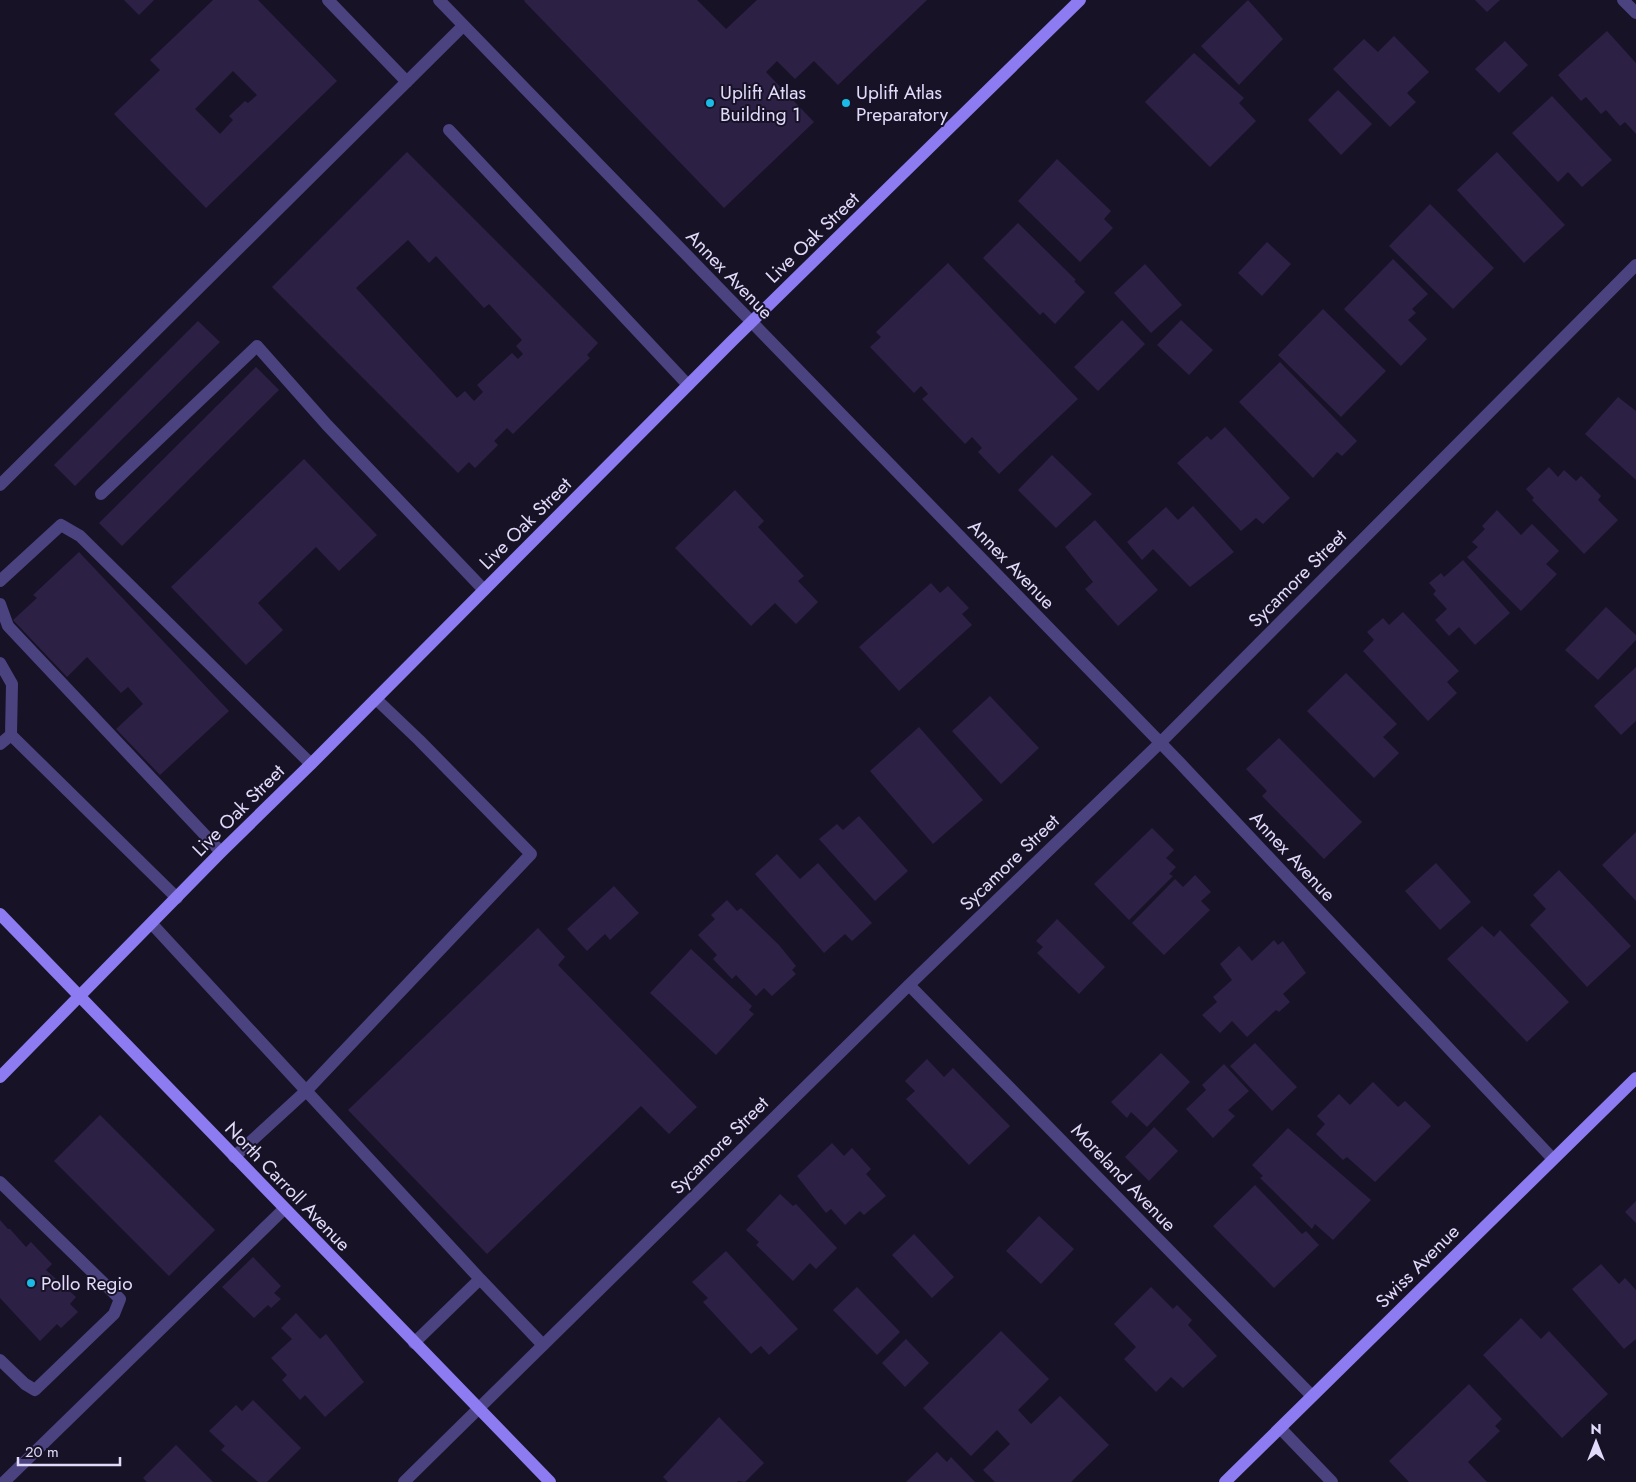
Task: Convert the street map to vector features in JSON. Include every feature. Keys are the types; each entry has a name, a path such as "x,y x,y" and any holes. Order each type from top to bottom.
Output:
{"street":[{"path":"328,0 407,82"},
{"name":"Annex Avenue","path":"439,0 1160,743 1553,1159"},
{"name":"Live Oak Street","path":"0,1077 688,385 1080,0"},
{"path":"1623,0 1636,13"},
{"path":"0,485 463,26"},
{"path":"449,130 688,385"},
{"name":"Sycamore Street","path":"404,1482 909,984 1160,743 1636,266"},
{"path":"101,494 257,346 327,425 484,590"},
{"path":"0,581 61,525 80,536 311,764"},
{"path":"0,604 8,626 222,852"},
{"path":"0,663 12,684 11,735 177,898"},
{"path":"234,1157 306,1092 531,854 376,699"},
{"path":"0,744 11,735"},
{"name":"North Carroll Avenue","path":"0,914 550,1482"},
{"path":"152,924 543,1345"},
{"name":"Moreland Avenue","path":"909,984 1312,1396"},
{"name":"Swiss Avenue","path":"1225,1482 1636,1078"},
{"path":"0,1182 120,1299 114,1314 35,1390 24,1384 0,1360"},
{"path":"4,1482 284,1209"},
{"path":"414,1343 480,1279"},
{"path":"1280,1428 1332,1482"}],"building":[{"path":"124,0 154,0 139,15"},
{"path":"213,0 258,0 337,81 206,208 114,114 160,70 150,60","holes":["233,71 257,95 248,103 245,101 229,116 233,120 220,134 195,109"]},
{"name":"Uplift Atlas Building 1","path":"525,0 697,0 726,29 757,0 927,0 838,85 814,61 795,79 777,61 766,72 814,122 724,208"},
{"path":"1248,0 1283,39 1239,85 1201,46"},
{"path":"1475,0 1500,0 1487,12"},
{"path":"1607,31 1636,63 1636,134 1625,122 1620,126 1606,110 1601,114 1586,97 1581,101 1558,75"},
{"path":"1394,36 1429,72 1407,93 1416,102 1390,127 1333,69 1364,39 1378,52"},
{"path":"1505,41 1528,65 1499,93 1475,69"},
{"path":"1194,53 1244,98 1239,103 1256,121 1210,167 1145,102"},
{"path":"1338,90 1372,124 1341,155 1308,120"},
{"path":"1552,96 1612,160 1582,187 1568,172 1558,182 1512,133"},
{"path":"407,152 598,343 587,355 590,358 513,434 507,428 494,441 498,445 475,468 469,462 458,473 272,287","holes":["408,240 429,263 436,256 484,308 489,304 522,340 516,346 523,354 518,359 512,353 477,385 483,392 474,401 465,391 457,398 356,288"]},
{"path":"1497,152 1565,225 1524,263 1457,190"},
{"path":"1057,159 1111,211 1104,219 1113,228 1080,262 1018,201"},
{"path":"1430,204 1494,268 1453,309 1389,246"},
{"path":"1018,223 1076,280 1074,281 1085,292 1055,324 1043,312 1040,315 983,258"},
{"path":"1267,242 1291,264 1262,296 1238,273"},
{"path":"1393,259 1428,294 1412,309 1416,313 1408,320 1427,339 1401,366 1344,309"},
{"path":"948,263 1078,399 999,474 978,452 982,448 972,437 965,444 922,399 928,394 921,386 914,393 870,347 881,337 876,332"},
{"path":"1145,264 1182,305 1151,333 1114,293"},
{"path":"1323,309 1386,371 1341,417 1278,355"},
{"path":"1122,320 1145,344 1098,391 1074,367"},
{"path":"1181,320 1213,350 1189,375 1157,345"},
{"path":"198,321 220,342 75,486 54,465"},
{"path":"1280,362 1357,441 1342,456 1337,452 1313,478 1239,402"},
{"path":"256,367 279,390 122,546 99,523"},
{"path":"1618,397 1636,411 1636,480 1585,434"},
{"path":"1225,427 1290,498 1263,524 1256,518 1241,531 1177,463 1207,436 1211,440"},
{"path":"1052,455 1092,494 1056,528 1018,490"},
{"path":"304,459 377,535 339,571 316,547 258,603 283,630 246,665 171,587"},
{"path":"1549,467 1558,477 1564,470 1576,481 1581,476 1601,496 1598,500 1618,520 1584,554 1532,500 1534,498 1526,489"},
{"path":"735,490 764,521 758,527 804,576 798,581 818,602 796,624 775,603 751,626 675,548"},
{"path":"1193,506 1234,552 1190,587 1153,549 1142,560 1127,542 1166,507 1178,520"},
{"path":"1497,510 1521,535 1532,524 1559,551 1546,564 1557,574 1521,611 1467,557 1478,547 1472,542 1485,529 1482,526"},
{"path":"1095,520 1158,590 1118,626 1085,589 1093,582 1065,547"},
{"path":"79,552 229,711 160,775 116,729 143,704 128,687 121,693 87,657 67,677 13,620 37,598 33,595"},
{"path":"1463,560 1510,613 1475,645 1459,627 1449,636 1435,620 1447,609 1433,594 1436,591 1429,583 1441,573 1444,577"},
{"path":"931,583 940,593 948,586 969,608 962,614 972,625 899,691 859,647"},
{"path":"1606,607 1636,635 1636,640 1598,680 1565,650"},
{"path":"1403,612 1459,671 1447,682 1457,693 1428,721 1363,651 1374,640 1367,632 1383,618 1389,625"},
{"path":"1636,667 1636,721 1621,735 1594,706"},
{"path":"1346,673 1397,724 1383,737 1399,753 1374,778 1307,711"},
{"path":"990,696 1039,748 1001,784 952,731"},
{"path":"919,727 983,800 933,844 870,771"},
{"path":"1279,738 1362,822 1324,859 1262,796 1267,791 1246,769"},
{"path":"859,816 908,871 875,901 819,839 837,824 843,830"},
{"path":"1152,828 1174,850 1166,858 1176,867 1169,874 1173,876 1129,920 1094,884"},
{"path":"1636,832 1636,901 1602,865"},
{"path":"777,854 800,879 818,863 872,923 852,941 845,934 824,953 755,874"},
{"path":"1436,863 1471,902 1440,930 1405,891"},
{"path":"1559,870 1631,946 1587,987 1530,925 1546,909 1533,895"},
{"path":"1195,875 1211,892 1201,901 1210,910 1164,955 1132,923 1175,879 1183,887"},
{"path":"614,886 639,913 610,940 605,934 587,951 567,929"},
{"path":"727,900 737,911 741,908 779,945 796,966 792,970 796,974 772,996 764,988 756,996 736,975 732,979 713,959 717,955 698,935 715,919 711,915"},
{"path":"1057,919 1105,967 1079,994 1037,953 1043,947 1036,941"},
{"path":"1482,926 1494,937 1500,930 1569,1002 1527,1042 1447,959"},
{"path":"538,928 565,957 558,965 697,1107 669,1134 641,1106 487,1254 348,1110"},
{"path":"1274,940 1278,945 1283,941 1306,973 1283,994 1290,1002 1279,1012 1276,1010 1247,1037 1232,1021 1220,1033 1202,1015 1217,1002 1213,997 1232,980 1220,964 1239,946 1252,961"},
{"path":"691,949 752,1006 749,1010 754,1014 716,1055 650,993"},
{"path":"1255,1043 1297,1087 1272,1111 1230,1066"},
{"path":"1161,1053 1190,1082 1147,1127 1131,1112 1127,1118 1111,1102"},
{"path":"927,1059 944,1077 953,1068 1010,1126 969,1165 906,1099 915,1091 905,1081"},
{"path":"1224,1064 1249,1091 1228,1110 1235,1116 1213,1138 1186,1109 1206,1090 1202,1085"},
{"path":"1373,1082 1398,1107 1405,1101 1431,1126 1375,1182 1347,1157 1343,1160 1316,1134 1325,1124 1317,1116 1339,1094 1350,1105"},
{"path":"100,1115 215,1230 169,1276 54,1161"},
{"path":"1154,1127 1178,1151 1149,1181 1125,1157"},
{"path":"1288,1128 1371,1200 1333,1240 1315,1224 1312,1229 1260,1178 1263,1176 1252,1165"},
{"path":"832,1143 844,1156 852,1148 871,1169 866,1174 886,1196 864,1215 860,1211 845,1225 831,1209 826,1213 797,1176"},
{"path":"1255,1185 1302,1234 1306,1231 1319,1245 1274,1288 1213,1226"},
{"path":"780,1194 793,1206 796,1204 837,1248 816,1269 810,1263 793,1281 756,1245 759,1242 746,1230"},
{"path":"1636,1201 1636,1223 1625,1212"},
{"path":"1039,1216 1074,1249 1041,1284 1006,1251"},
{"name":"Pollo Regio","path":"0,1220 26,1247 31,1242 52,1264 46,1270 76,1297 70,1304 78,1312 61,1328 57,1324 40,1341 0,1298"},
{"path":"914,1234 954,1277 932,1298 892,1255"},
{"path":"726,1251 798,1329 769,1355 761,1346 751,1354 703,1302 708,1298 692,1282"},
{"path":"253,1257 281,1286 274,1293 281,1299 271,1308 268,1305 254,1318 222,1287"},
{"path":"1601,1264 1619,1284 1625,1278 1636,1290 1636,1339 1624,1349 1572,1289"},
{"path":"857,1287 900,1332 877,1355 833,1310"},
{"path":"1151,1287 1173,1309 1177,1305 1192,1320 1188,1325 1217,1356 1183,1388 1171,1377 1156,1392 1124,1359 1136,1347 1114,1324"},
{"path":"296,1313 320,1339 326,1334 364,1382 325,1417 305,1395 300,1400 282,1380 287,1375 271,1358 292,1339 281,1328"},
{"path":"1521,1318 1541,1339 1549,1331 1608,1394 1562,1438 1483,1355"},
{"path":"1001,1331 1049,1379 1018,1410 1031,1424 1060,1396 1109,1445 1071,1482 995,1482 983,1470 1010,1444 997,1430 971,1456 923,1408"},
{"path":"906,1339 929,1363 905,1387 882,1363"},
{"path":"1469,1384 1502,1419 1495,1426 1500,1431 1468,1462 1487,1482 1409,1482 1389,1461"},
{"path":"253,1400 301,1448 267,1482 258,1482 221,1450 225,1446 209,1431 236,1405 242,1411"},
{"path":"719,1417 764,1463 745,1482 668,1482 663,1477"},
{"path":"176,1445 213,1482 147,1482 143,1478"},
{"path":"937,1452 947,1462 951,1457 975,1482 906,1482"}],"place":[{"name":"Uplift Atlas Building 1","path":"710,103"},
{"name":"Uplift Atlas Preparatory","path":"846,103"},
{"name":"Pollo Regio","path":"31,1283"}]}
